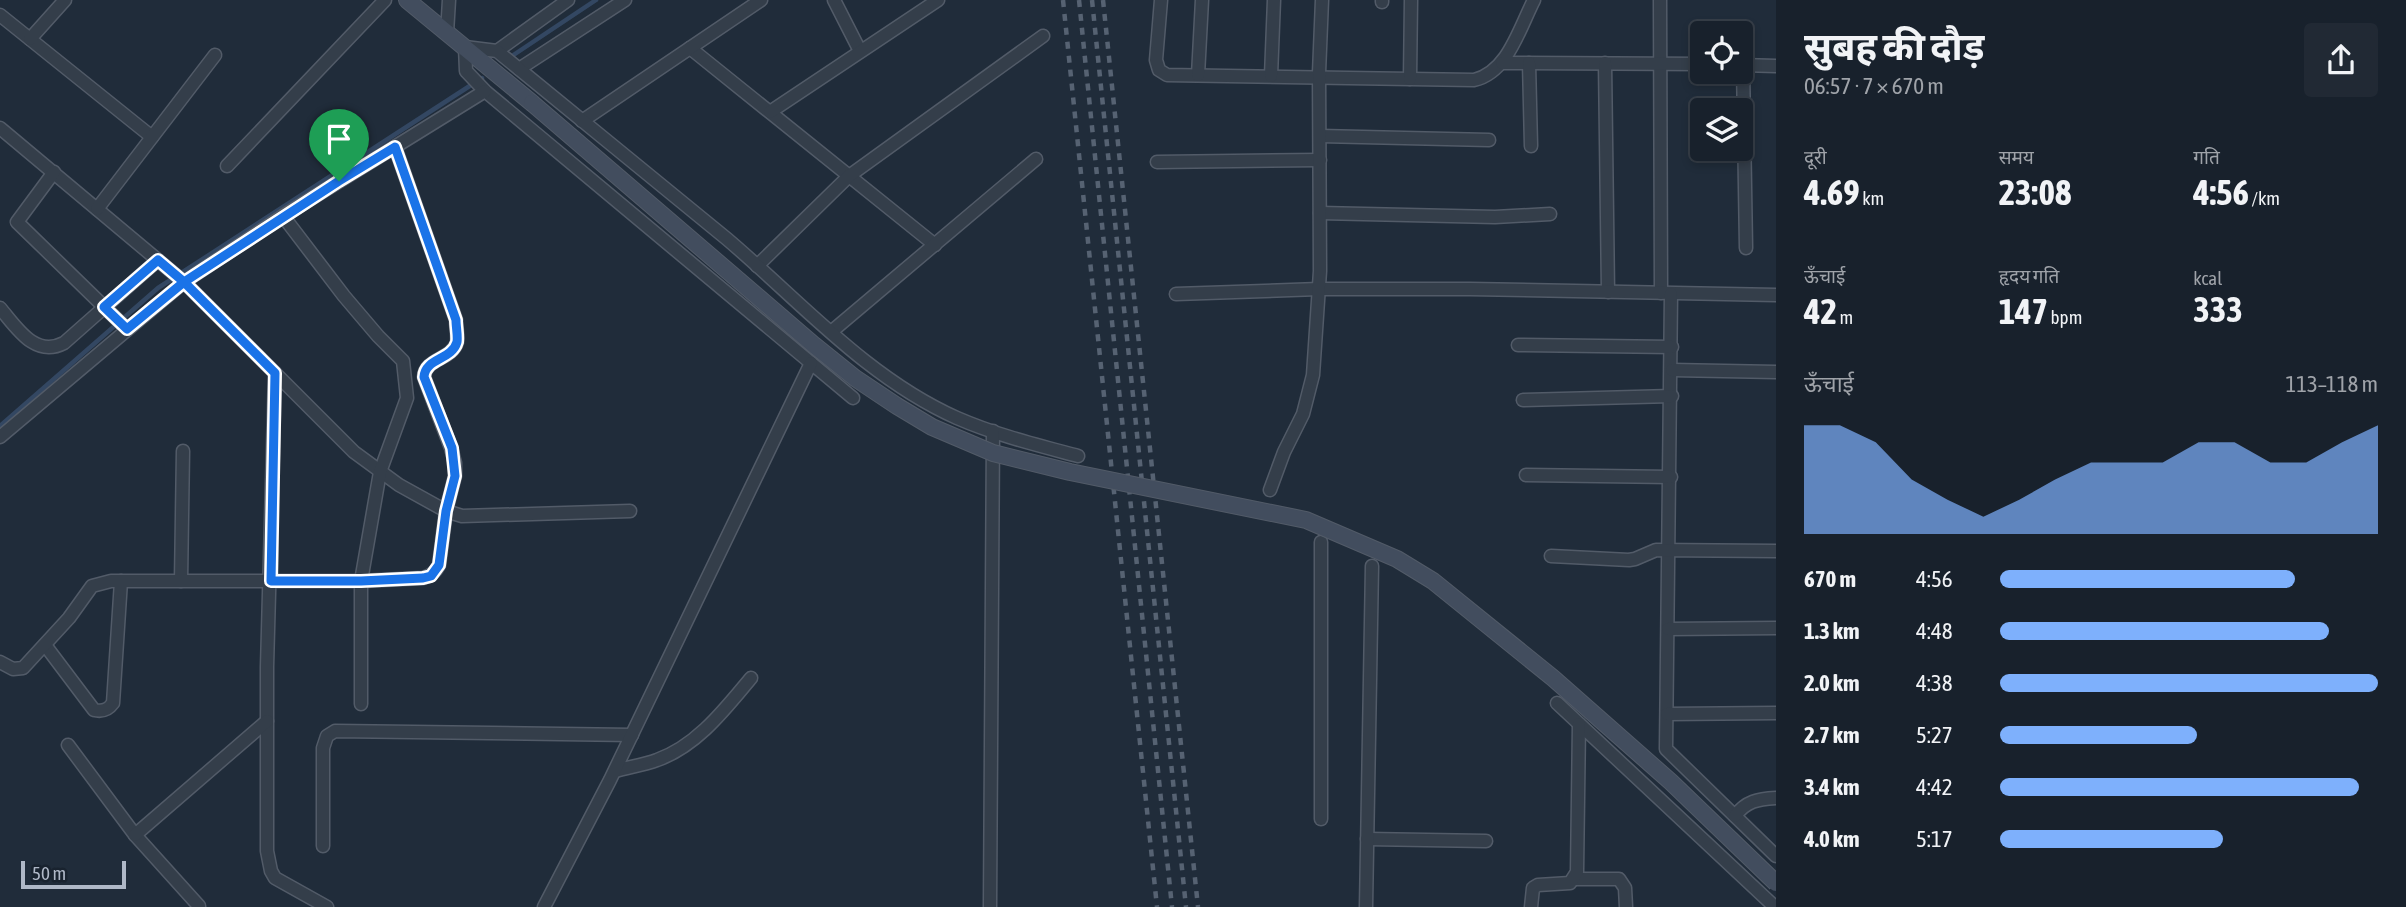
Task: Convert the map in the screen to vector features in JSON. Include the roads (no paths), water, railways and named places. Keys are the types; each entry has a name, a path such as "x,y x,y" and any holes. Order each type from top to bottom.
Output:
{"street":[{"path":"30,38 65,0"},
{"path":"227,166 385,0"},
{"path":"407,0 855,378 932,427 1005,456 1070,472 1306,520 1397,559 1433,581 1626,741 1776,883"},
{"path":"447,33 449,0"},
{"path":"499,53 568,0"},
{"path":"516,66 625,0"},
{"path":"582,121 761,0"},
{"path":"834,0 860,51"},
{"path":"770,112 938,0"},
{"path":"1161,0 1156,60 1159,70 1167,75 1474,80 1488,77 1502,63 1534,0"},
{"path":"1198,75 1202,0"},
{"path":"1271,76 1274,0"},
{"path":"1270,490 1284,452 1303,414 1313,375 1319,289 1322,0"},
{"path":"1410,79 1411,0"},
{"path":"1660,0 1666,293 1672,347 1666,748 1776,856"},
{"path":"0,15 152,138"},
{"path":"757,266 849,176 1043,36"},
{"path":"465,47 499,53 516,66 757,266 831,332 896,383 955,417 1078,456"},
{"path":"465,47 466,71 483,89 853,398"},
{"path":"690,48 935,245"},
{"path":"97,209 215,55"},
{"path":"1502,63 1690,64"},
{"path":"1529,63 1531,146"},
{"path":"1605,63 1608,292"},
{"path":"1753,65 1776,66"},
{"path":"1742,84 1746,248"},
{"path":"0,437 182,281 483,89"},
{"path":"0,128 182,281 354,452 380,472 446,511 462,516 629,511"},
{"path":"1320,136 1489,140"},
{"path":"0,662 13,669 23,668 69,618 92,586 121,581 361,581 431,576 439,565 455,463 452,448 424,377 427,366 453,350 457,343 456,320 395,147"},
{"path":"831,332 1036,159"},
{"path":"1157,162 1320,160"},
{"path":"54,172 17,222 126,328"},
{"path":"1320,213 1495,217 1550,214"},
{"path":"283,216 344,296 403,361 407,398 380,472 361,581 361,704"},
{"path":"0,308 33,343 49,348 64,343 104,307 163,264"},
{"path":"1176,294 1319,289 1470,289 1776,295"},
{"path":"1518,345 1672,347"},
{"path":"544,907 615,771 810,363"},
{"path":"1672,370 1776,372"},
{"path":"275,373 267,721 267,851 271,871 283,885 327,907"},
{"path":"1523,400 1672,396"},
{"path":"990,907 993,431"},
{"path":"181,581 183,451"},
{"path":"1526,475 1671,477"},
{"path":"1321,542 1321,819"},
{"path":"1551,556 1629,560 1650,551 1670,549 1776,551"},
{"path":"1366,907 1372,566"},
{"path":"45,645 94,710 104,711 110,708 113,703 121,581"},
{"path":"1668,629 1776,628"},
{"path":"615,771 658,760 680,748 721,714 751,678"},
{"path":"1557,703 1775,907"},
{"path":"1667,714 1776,713"},
{"path":"135,835 267,721"},
{"path":"1531,907 1533,888 1538,885 1570,883 1574,879 1577,863 1579,724"},
{"path":"323,846 323,748 327,736 335,731 632,735"},
{"path":"68,745 135,835 199,906"},
{"path":"1735,816 1742,806 1757,799 1776,798"},
{"path":"1367,839 1486,841"},
{"path":"1574,879 1619,879 1625,888 1626,907"}],"waterway":[{"path":"509,58 596,0"},
{"path":"0,426 158,288 482,78"}],"railway":[{"path":"1063,0 1157,907"},
{"path":"1079,0 1172,907"},
{"path":"1092,0 1186,907"},
{"path":"1103,0 1198,907"}]}
